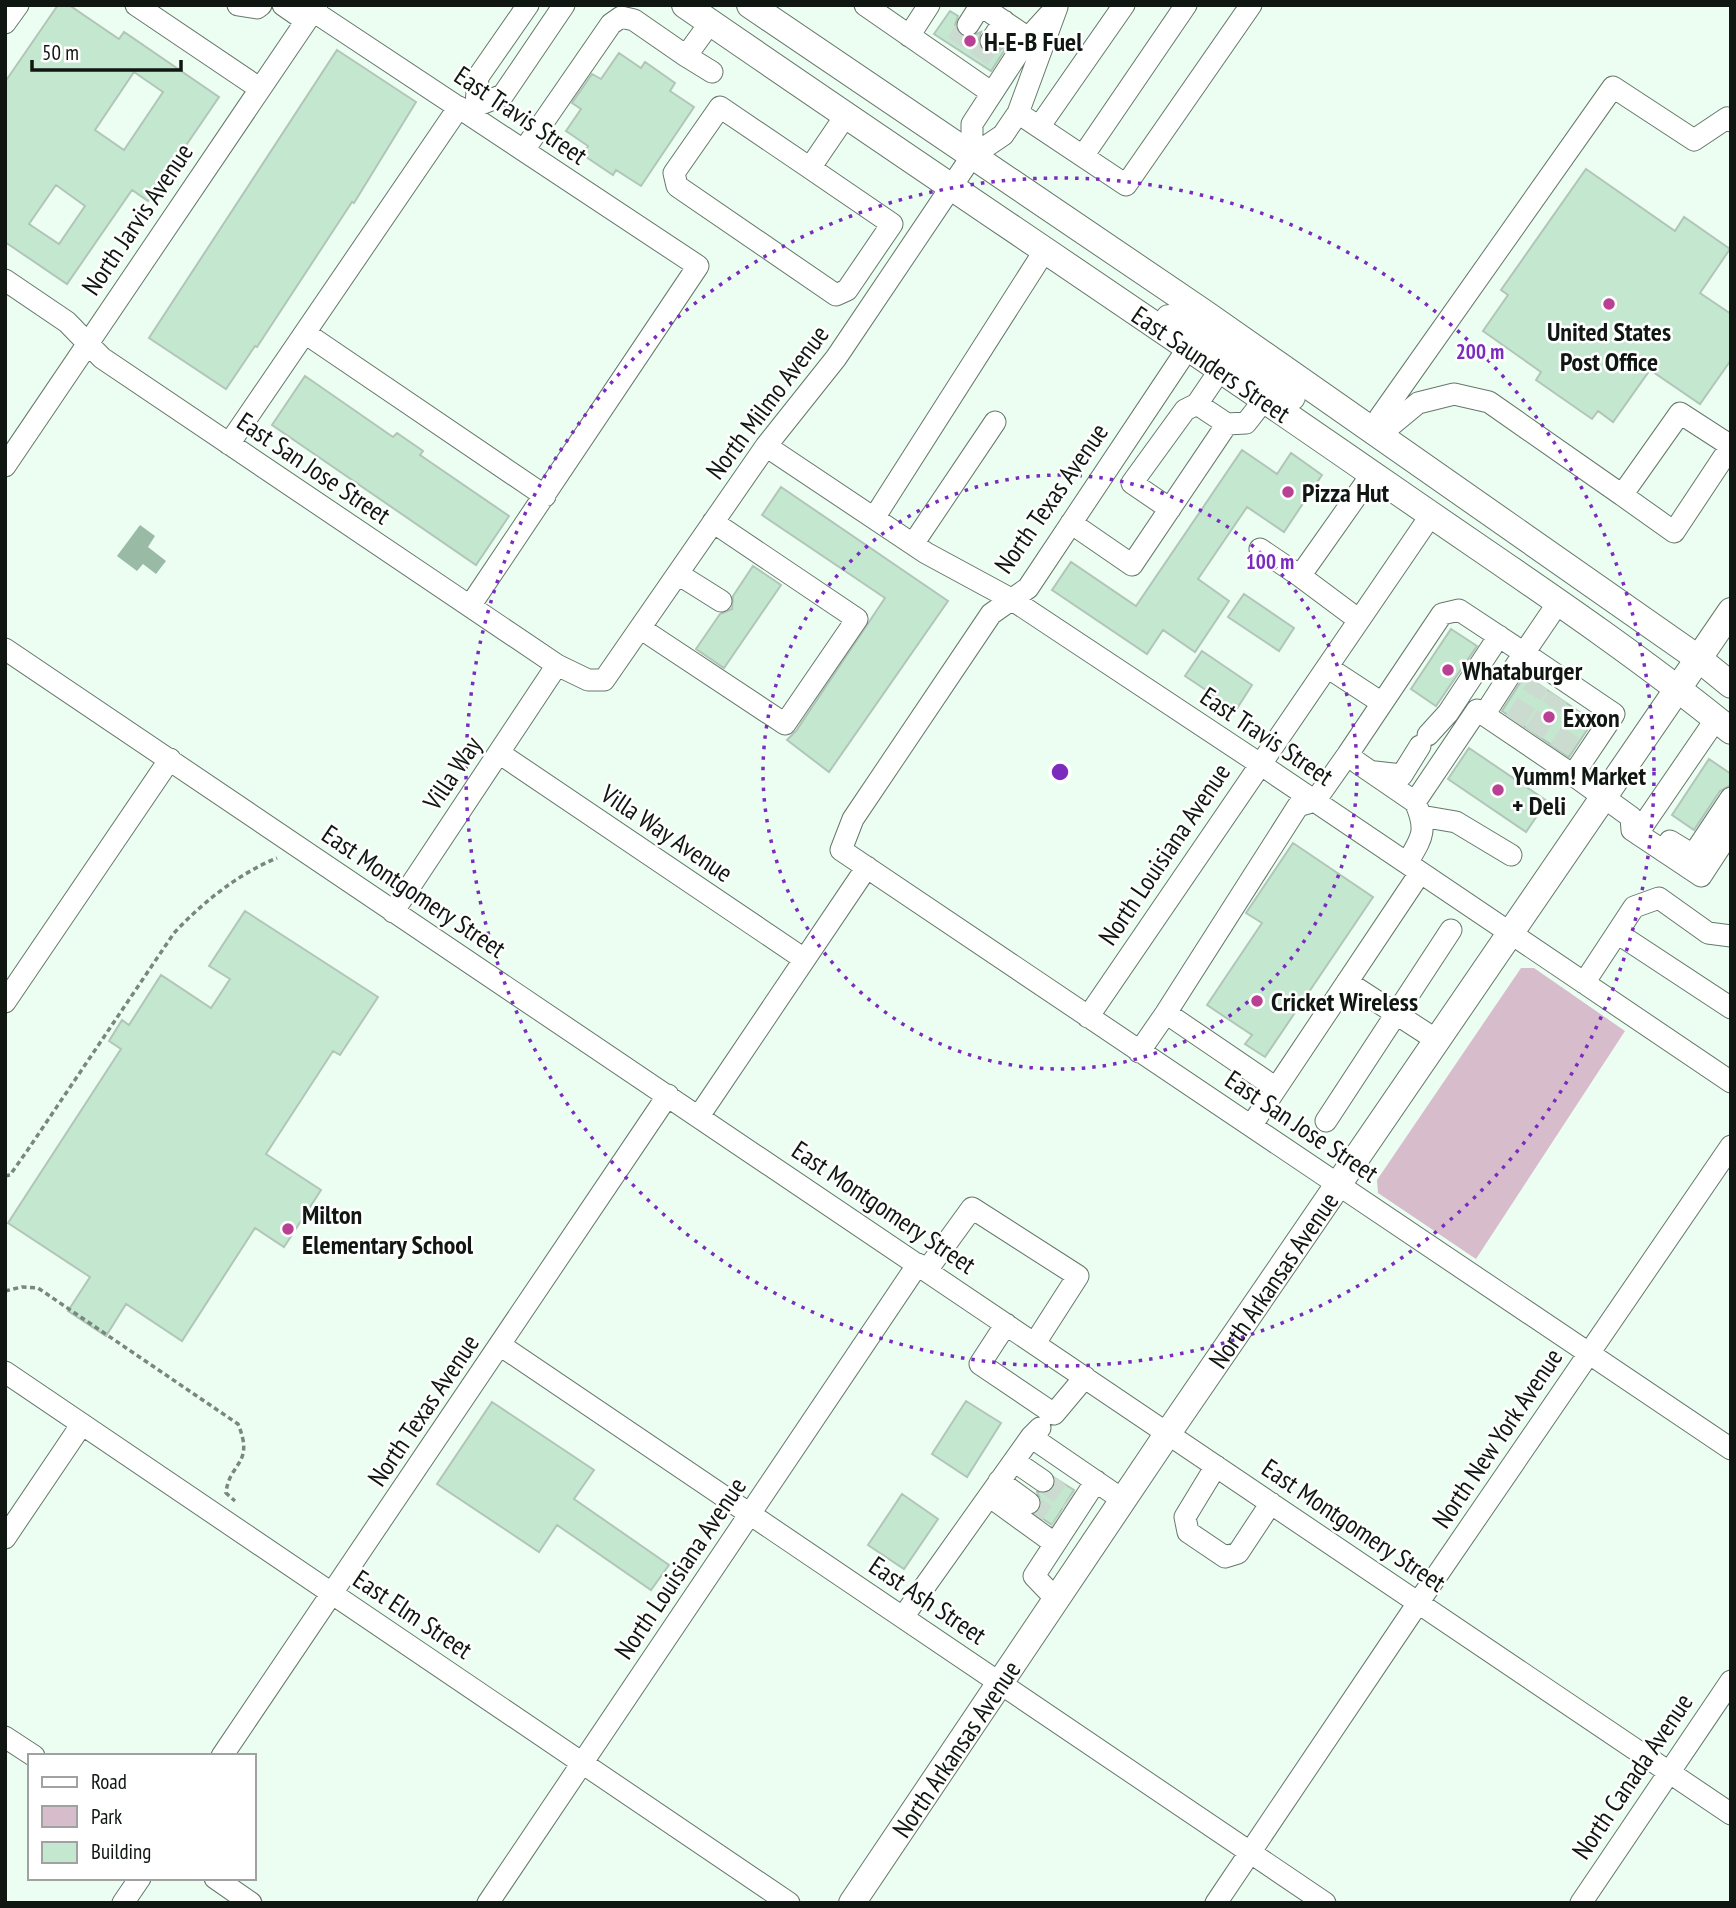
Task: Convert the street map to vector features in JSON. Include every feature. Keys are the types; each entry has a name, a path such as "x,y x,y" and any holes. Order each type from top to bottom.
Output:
{"main road":[{"name":"East Saunders Street","path":"685,5 1372,474 1678,688 1724,725"},
{"name":"East Saunders Street","path":"750,5 1377,433 1699,659 1731,685"},
{"path":"1136,312 1168,317 1206,337 1349,437 1377,433"},
{"name":"North Arkansas Avenue","path":"852,1903 1168,1433 1731,611"}],"street":[{"path":"5,23 18,5"},
{"path":"136,5 259,88"},
{"path":"238,5 257,8 261,5"},
{"name":"East Travis Street","path":"283,5 312,12 468,109 524,150 698,266 545,496"},
{"path":"229,444 468,109 478,77 528,5"},
{"path":"468,109 503,95 564,5"},
{"path":"865,5 909,36 950,52 973,68 992,93"},
{"path":"909,36 929,5"},
{"path":"1039,127 1124,5"},
{"path":"1083,156 1186,5"},
{"path":"1018,113 1126,186 1251,5"},
{"path":"972,156 972,124 1028,38 1057,6"},
{"path":"972,156 1003,135 1018,113 1057,6"},
{"path":"988,9 1028,38"},
{"path":"968,25 988,9"},
{"path":"988,9 991,41"},
{"name":"North Jarvis Avenue","path":"5,466 312,12"},
{"path":"524,150 611,24 621,17 634,20 712,72"},
{"path":"686,56 710,23"},
{"path":"1377,433 1380,417 1613,87 1694,140 1727,118 1731,121"},
{"path":"720,107 810,167 892,223 847,290 836,295 677,186 674,173 720,107"},
{"path":"810,167 846,115"},
{"name":"North Milmo Avenue","path":"604,680 766,446 836,358 972,156"},
{"path":"874,518 1045,250"},
{"path":"866,262 890,278"},
{"name":"East San Jose Street","path":"5,280 67,322 102,359 557,665 588,680 604,680"},
{"path":"305,334 545,496 470,606"},
{"name":"North Texas Avenue","path":"841,850 853,819 991,614 1028,588 1188,348"},
{"path":"1170,509 1132,484 1185,410 1197,404 1220,370"},
{"path":"1377,433 1389,427 1418,403 1454,394 1489,402 1674,532 1731,446 1680,413 1622,495"},
{"path":"1197,404 1227,424 1246,424 1264,400"},
{"path":"913,544 995,422"},
{"path":"1071,523 1132,565 1227,424"},
{"name":"East Travis Street","path":"766,446 913,544 1012,599 1731,1082"},
{"path":"1300,576 1372,474"},
{"name":"North Louisiana Avenue","path":"1087,1017 1431,515"},
{"path":"640,628 785,723 843,640 857,619 713,522"},
{"path":"1260,550 1359,620"},
{"path":"678,574 721,601"},
{"path":"1484,715 1558,603"},
{"path":"1139,1052 1298,806 1315,801 1442,614 1460,610 1524,653 1544,677 1588,707 1614,714 1573,775"},
{"path":"1369,771 1402,775 1424,740 1448,713 1499,636"},
{"name":"East Montgomery Street","path":"5,649 1731,1814"},
{"name":"Villa Way","path":"393,912 557,665"},
{"path":"1327,667 1382,703"},
{"path":"1251,1126 1347,982 1413,868 1423,836 1418,809 1477,710 1512,726 1555,756 1573,775 1693,855 1731,798"},
{"path":"1724,725 1637,820 1632,830 1701,876 1731,830"},
{"name":"Villa Way Avenue","path":"499,753 804,959"},
{"path":"1348,754 1418,809 1456,822 1511,855"},
{"path":"5,1002 170,759"},
{"name":"East San Jose Street","path":"841,850 1731,1449"},
{"path":"699,1116 867,867"},
{"path":"1584,983 1634,907 1659,898 1708,933 1731,936"},
{"path":"1326,1121 1451,930"},
{"path":"1617,933 1731,1009"},
{"path":"1347,982 1438,1041"},
{"path":"1166,1013 1276,1088"},
{"name":"North Texas Avenue","path":"223,1754 668,1095"},
{"name":"North New York Avenue","path":"1216,1903 1731,1146"},
{"name":"North Louisiana Avenue","path":"488,1903 750,1514 923,1267 972,1208 1077,1276 1035,1343"},
{"path":"1006,1324 979,1364 1054,1414"},
{"name":"East Ash Street","path":"500,1345 1325,1903"},
{"name":"East Elm Street","path":"5,1372 789,1903"},
{"path":"903,1617 1031,1437 1085,1377"},
{"path":"5,1538 82,1424"},
{"path":"1031,1437 1124,1500"},
{"path":"1014,1461 1043,1482"},
{"path":"1216,1466 1185,1517 1188,1532 1225,1557 1238,1553 1271,1503"},
{"path":"1056,1599 1034,1576 1074,1504 1096,1481"},
{"path":"994,1489 1029,1503"},
{"path":"994,1489 1058,1531"},
{"name":"North Canada Avenue","path":"1581,1903 1731,1681"},
{"path":"5,1737 31,1754"},
{"path":"123,1903 138,1880"},
{"path":"218,1880 251,1903"}],"path":[{"path":"5,1176 10,1175 27,1151 174,933 197,909 253,869 277,858 287,863"},
{"path":"5,1291 22,1287 38,1288 238,1424 244,1439 243,1458 227,1486 226,1493 236,1502"}],"green space":[{"path":"1521,968 1534,968 1625,1031 1476,1259 1378,1193 1377,1180"}],"shaded area":[{"path":"140,525 155,536 148,547 166,561 156,574 143,564 137,571 117,556"}],"building":[{"path":"58,5 69,5 119,39 124,32 219,97 148,201 132,190 67,284 5,242 5,82","holes":["134,72 163,92 124,150 95,130","56,185 85,206 59,244 29,224"]},
{"name":"H-E-B Fuel","path":"950,11 958,16 955,25 960,36 968,38 981,32 978,41 983,52 991,54 1006,48 991,71 934,34"},
{"path":"337,50 416,102 354,203 352,202 257,347 255,346 226,389 149,338"},
{"path":"619,53 641,68 645,62 675,83 670,91 694,107 641,186 616,170 613,175 583,155 588,146 566,131 581,109 572,103 592,74 601,79"},
{"name":"United States Post Office","path":"1586,169 1675,231 1684,217 1730,249 1700,293 1731,314 1731,360 1700,404 1650,370 1613,422 1598,411 1592,419 1536,380 1541,372 1483,331 1508,295 1501,290"},
{"path":"305,376 393,437 397,433 423,451 420,455 509,516 476,565 272,425"},
{"path":"1242,450 1277,474 1291,453 1322,475 1284,532 1247,507 1198,579 1229,601 1195,652 1163,630 1147,654 1052,590 1071,562 1136,606"},
{"path":"781,487 948,601 829,772 787,740 796,731 885,598 762,515"},
{"path":"753,566 781,585 724,668 696,649 720,614 732,609 733,596"},
{"path":"1244,594 1294,628 1279,651 1228,617"},
{"name":"Whataburger","path":"1451,629 1477,646 1436,706 1411,689"},
{"path":"1202,651 1252,685 1236,710 1185,676"},
{"name":"Exxon","path":"1525,675 1593,721 1569,757 1502,711"},
{"name":"Yumm! Market + Deli","path":"1469,748 1547,801 1526,832 1448,779"},
{"path":"1709,759 1731,774 1731,785 1720,791 1694,830 1672,815"},
{"path":"1293,843 1373,897 1265,1057 1245,1044 1252,1035 1207,1005 1262,923 1246,913"},
{"path":"245,911 378,997 340,1055 333,1051 266,1154 321,1190 284,1247 255,1228 182,1341 126,1304 106,1336 68,1311 90,1277 8,1223 121,1049 109,1041 122,1020 129,1025 161,975 211,1008 230,979 209,966"},
{"path":"966,1401 1001,1423 967,1477 932,1454"},
{"path":"492,1402 594,1470 574,1499 669,1565 651,1590 557,1525 539,1552 437,1484"},
{"path":"1055,1478 1074,1490 1052,1525 1036,1514 1042,1504 1037,1492 1049,1492 1054,1488"},
{"path":"902,1494 938,1519 904,1569 868,1545"}],"tunnel":[{"path":"956,43 968,25"},
{"path":"979,59 991,41"},
{"path":"1515,721 1539,684"},
{"path":"1534,733 1558,697"},
{"path":"1559,750 1583,714"},
{"path":"1043,1481 1070,1501"},
{"path":"1029,1503 1056,1522"}],"place":[{"name":"H-E-B Fuel","path":"970,41"},
{"name":"United States Post Office","path":"1609,304"},
{"name":"Pizza Hut","path":"1288,492"},
{"name":"Whataburger","path":"1448,670"},
{"name":"Exxon","path":"1549,717"},
{"name":"Yumm! Market + Deli","path":"1498,790"},
{"name":"Cricket Wireless","path":"1257,1001"},
{"name":"Milton Elementary School","path":"288,1229"}]}
